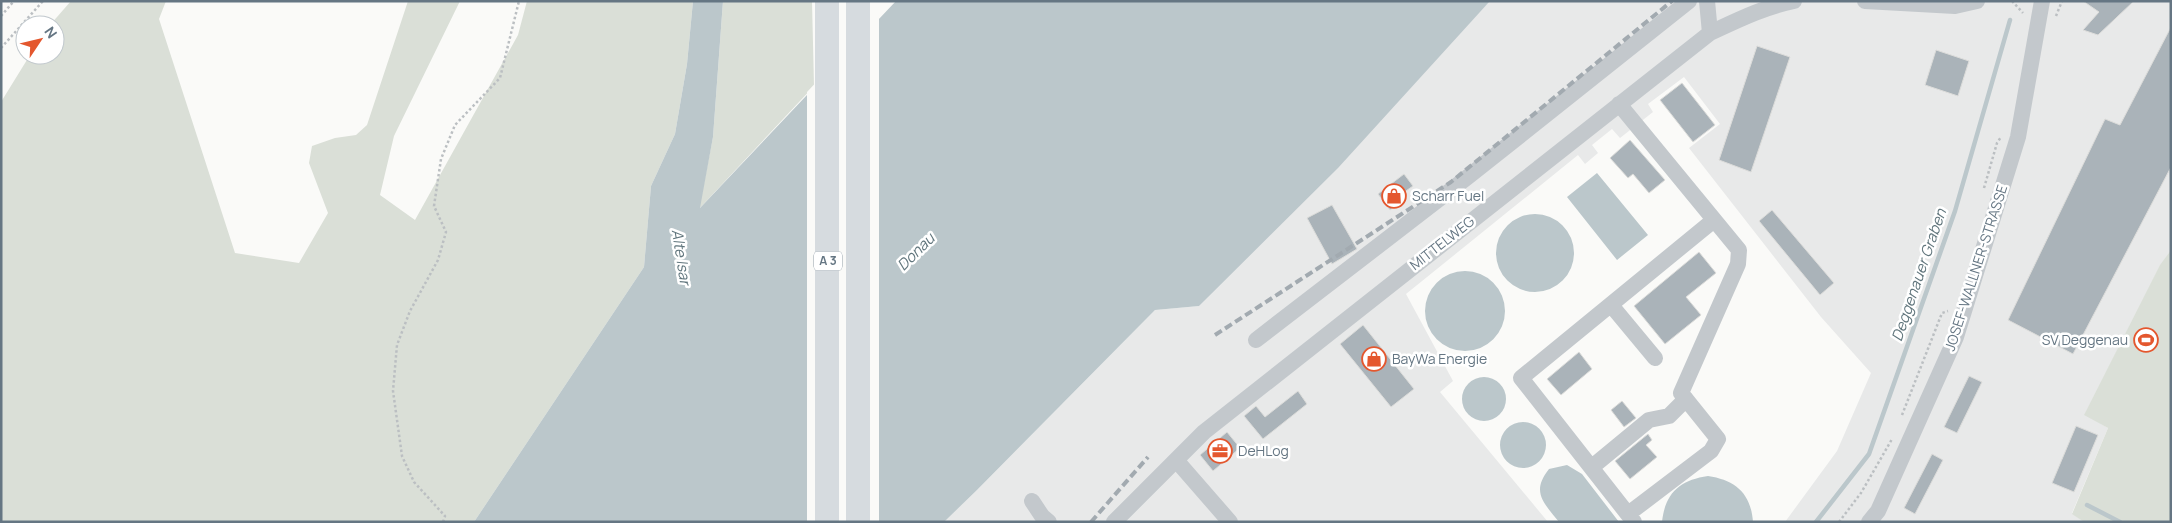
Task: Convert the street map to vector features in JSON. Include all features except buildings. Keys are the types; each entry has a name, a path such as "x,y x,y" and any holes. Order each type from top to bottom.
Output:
{"highway":[{"name":"A 3","path":"827,1 827,522"},
{"name":"A 3","path":"858,1 858,522"}],"street":[{"path":"1256,340 1468,176 1688,1"},
{"path":"1708,1 1710,33"},
{"name":"MITTELWEG","path":"1114,522 1204,432 1710,33 1744,16 1778,4 1794,1"},
{"path":"1865,1 1956,6 1977,1"},
{"name":"JOSEF-WALLNER-STRASSE","path":"1869,522 1878,511 1956,337 2018,136 2042,1"},
{"path":"1619,104 1714,220 1738,250 1738,264 1681,392 1718,439 1710,451 1631,518 1521,378 1714,220"},
{"path":"1611,305 1655,358"},
{"path":"1592,468 1649,420 1669,416 1686,399"},
{"path":"1176,460 1230,522"},
{"path":"1032,501 1042,516 1049,522"}],"path":[{"path":"1,16 14,1"},
{"path":"1,48 43,1"},
{"path":"443,522 445,516 414,482 402,456 393,391 396,345 410,311 438,260 446,232 434,206 441,159 455,125 500,78 519,1"},
{"path":"2012,1 2022,11 2026,20"},
{"path":"1984,188 1997,143 2004,134"},
{"path":"1900,422 1942,313 1966,304"},
{"path":"1839,522 1861,493 1892,438"}],"shaded area":[{"path":"71,1 166,1 159,19 235,253 299,263 328,213 309,163 312,146 335,138 356,135 367,125 408,1 460,1 394,136 380,195 415,220 518,35 527,1 693,1 687,64 675,134 651,186 644,267 474,522 1,522 1,102 24,65 65,65 65,15 59,15"},
{"path":"723,1 812,1 814,86 699,209 713,137"},
{"path":"1490,1 2171,1 2171,250 2160,266 2085,414 2108,428 2072,513 2084,522 1785,522 1837,451 1871,373 1821,317 1689,148 1720,124 1684,77 1648,104 1653,112 1620,138 1612,129 1592,145 1598,153 1585,164 1578,155 1406,294 1453,381 1440,392 1548,522 944,522 1155,310 1199,306"},
{"path":"2171,250 2171,522 2084,522 2072,514 2108,428 2084,415 2160,265"}],"water":[{"path":"693,1 723,1 713,137 700,208 896,1 1490,1 1338,168 1199,306 1155,310 944,522 474,522 644,267 651,186 675,134 687,64"},
{"path":"1597,173 1648,235 1617,260 1567,197"},
{"path":"1535,214 1550,217 1563,225 1571,238 1574,253 1571,268 1563,281 1550,289 1535,292 1520,289 1507,281 1499,268 1496,253 1499,238 1507,225 1520,217"},
{"path":"1465,271 1480,274 1493,283 1502,296 1505,311 1502,326 1493,339 1480,348 1465,351 1450,348 1437,339 1428,326 1425,311 1428,296 1437,283 1450,274"},
{"path":"1480,377 1488,377 1500,383 1506,399 1500,415 1488,421 1480,421 1468,415 1462,403 1462,395 1468,383"},
{"path":"1523,422 1536,426 1542,432 1546,445 1542,458 1536,464 1523,468 1510,464 1504,458 1500,445 1504,432 1510,426"},
{"path":"1567,465 1582,474 1619,522 1559,522 1544,503 1540,491 1541,484 1549,469"},
{"path":"1708,476 1726,481 1740,490 1749,503 1753,522 1662,522 1670,496 1676,490 1689,481"}],"pier":[{"path":"879,15 879,522 807,522 807,92"}],"waterway":[{"name":"Deggenauer Graben","path":"1816,522 1869,454 1955,211 2010,20"},
{"path":"2087,505 2120,522"}],"railway":[{"path":"1215,335 1451,182 1672,1"},
{"path":"1091,522 1148,457"}],"place":[{"name":"Scharr Fuel","path":"1394,196"},
{"name":"SV Deggenau","path":"2146,340"},
{"name":"BayWa Energie","path":"1374,359"},
{"name":"DeHLog","path":"1220,451"}],"water label":[{"name":"Donau","path":"916,252"},
{"name":"Alte Isar","path":"681,257"}]}
